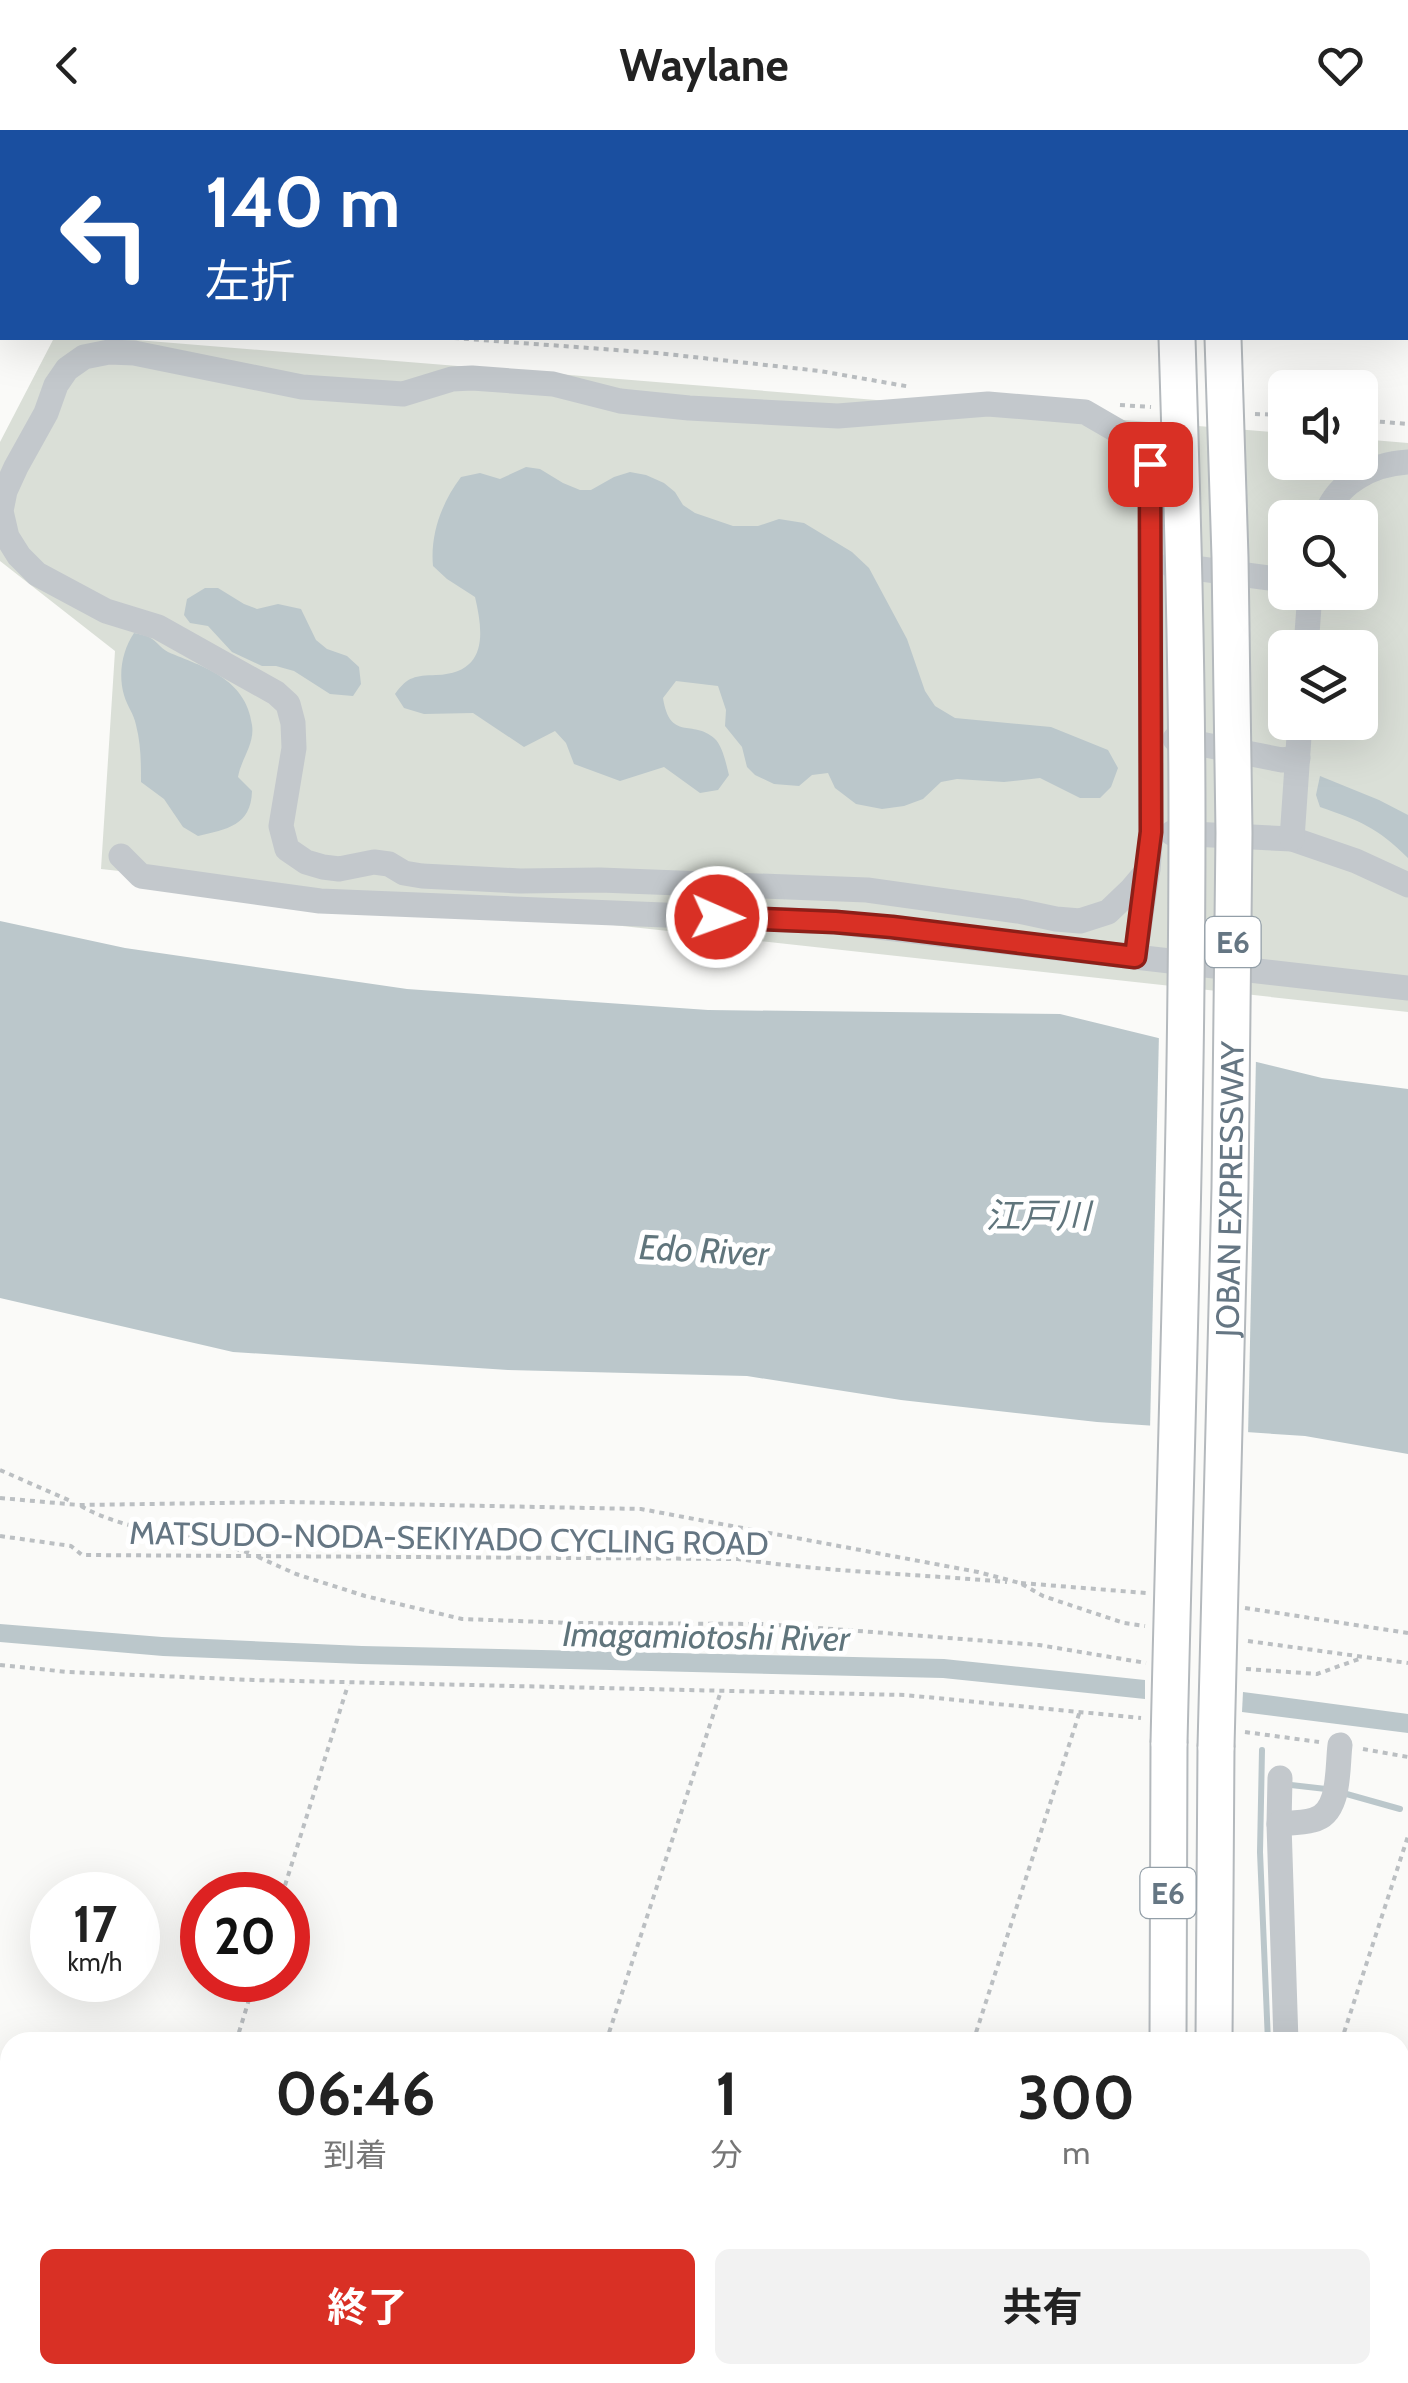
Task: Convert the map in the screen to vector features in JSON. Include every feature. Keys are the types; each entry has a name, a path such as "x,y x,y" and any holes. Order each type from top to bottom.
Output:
{"highway":[{"name":"JOBAN EXPRESSWAY","path":"1168,2032 1169,1743 1183,1182 1187,821 1177,340"},
{"name":"JOBAN EXPRESSWAY","path":"1214,2032 1215,1791 1234,834 1223,340"},
{"path":"1215,1791 1232,2032"}],"street":[{"path":"1135,957 1148,870 1151,832 1150,464 1135,441 1085,412 988,404 838,416 689,408 620,401 553,384 472,378 452,379 402,394 302,387 134,353 109,352 84,357 67,369 5,490 2,511 7,536 37,574 106,612 158,627 276,693 288,704 294,748 280,826 287,849 306,862 339,869 374,862 422,876 867,890 1080,921 1108,912 1148,870"},
{"path":"1334,500 1349,481 1408,462"},
{"path":"1151,562 1268,578"},
{"path":"1151,734 1282,760 1298,758"},
{"path":"1292,838 1299,740"},
{"path":"1151,832 1292,838 1408,884"},
{"path":"121,856 141,876 285,897 835,922 1408,988"},
{"path":"285,897 300,858"},
{"path":"1279,1824 1317,1820 1326,1814 1334,1800 1340,1746"},
{"path":"1280,1778 1286,2032"}],"path":[{"path":"481,340 658,353 820,371 927,390"},
{"path":"1116,405 1154,407"},
{"path":"1248,413 1268,415"},
{"path":"1378,422 1408,424"},
{"path":"0,1470 106,1520 228,1546 296,1574 366,1596 462,1619 763,1624 1038,1644 1154,1664"},
{"path":"0,1498 78,1505"},
{"name":"MATSUDO-NODA-SEKIYADO CYCLING ROAD","path":"0,1536 71,1546 82,1554 738,1560 809,1569 1020,1583 954,1567 640,1509 288,1502 78,1505"},
{"path":"1247,1669 1317,1674 1363,1658 1408,1663"},
{"path":"0,1665 149,1677 905,1695 1080,1711 976,2032"},
{"path":"289,1872 348,1683"},
{"path":"609,2032 721,1691"},
{"path":"1344,2032 1408,1836"},
{"path":"239,2032 248,2002"}],"shaded area":[{"path":"53,340 137,340 1268,432 1268,480 1378,480 1378,440 1408,443 1408,1012 101,869 115,651 0,561 0,442"}],"water":[{"path":"526,467 540,469 580,490 591,490 630,472 646,475 664,483 695,513 733,526 758,526 779,519 804,523 852,552 869,568 907,639 925,691 935,706 955,718 1051,727 1108,750 1118,768 1111,787 1100,798 1080,798 1040,778 1004,782 957,779 941,782 923,799 904,806 882,809 856,804 835,788 828,773 812,775 799,786 774,784 755,775 747,767 742,747 725,726 726,710 718,686 676,681 663,698 666,712 677,725 706,733 717,741 729,775 718,790 700,793 664,767 620,781 574,764 566,743 555,731 524,747 473,713 424,714 404,708 395,694 408,680 453,673 465,667 478,650 480,625 475,597 433,566 436,530 448,497 461,477 480,473 500,479"},
{"path":"205,588 218,588 257,609 278,604 301,609 316,640 359,667 361,684 353,696 330,694 294,671 262,666 232,652 208,626 190,623 184,615 187,599"},
{"path":"134,633 149,637 168,652 221,676 248,709 252,732 238,777 252,791 251,803 236,824 198,836 183,827 164,799 141,782 138,732 121,679 124,655"},
{"path":"1320,776 1408,815 1408,858 1367,826 1320,807 1316,795"},
{"name":"江戸川","path":"0,921 125,948 407,989 708,1010 1060,1014 1322,1078 1408,1089 1408,1454 1305,1436 1097,1422 901,1400 747,1376 508,1370 233,1352 0,1298"},
{"path":"0,1624 162,1637 362,1646 944,1659 1145,1680 1145,1699 943,1678 163,1656 0,1642"},
{"path":"1243,1692 1408,1714 1408,1733 1242,1712"}],"pier":[{"path":"1159,1033 1256,1057 1248,1437 1150,1430"}],"waterway":[{"path":"1262,1750 1260,1852 1268,2032"},
{"path":"1291,1785 1326,1789"},
{"path":"1343,1793 1400,1809"}],"route":[{"path":"717,917 892,927 1135,957 1151,832 1150,464"}],"water label":[{"name":"Edo River","path":"704,1250"},
{"name":"Imagamiotoshi River","path":"706,1636"}]}
